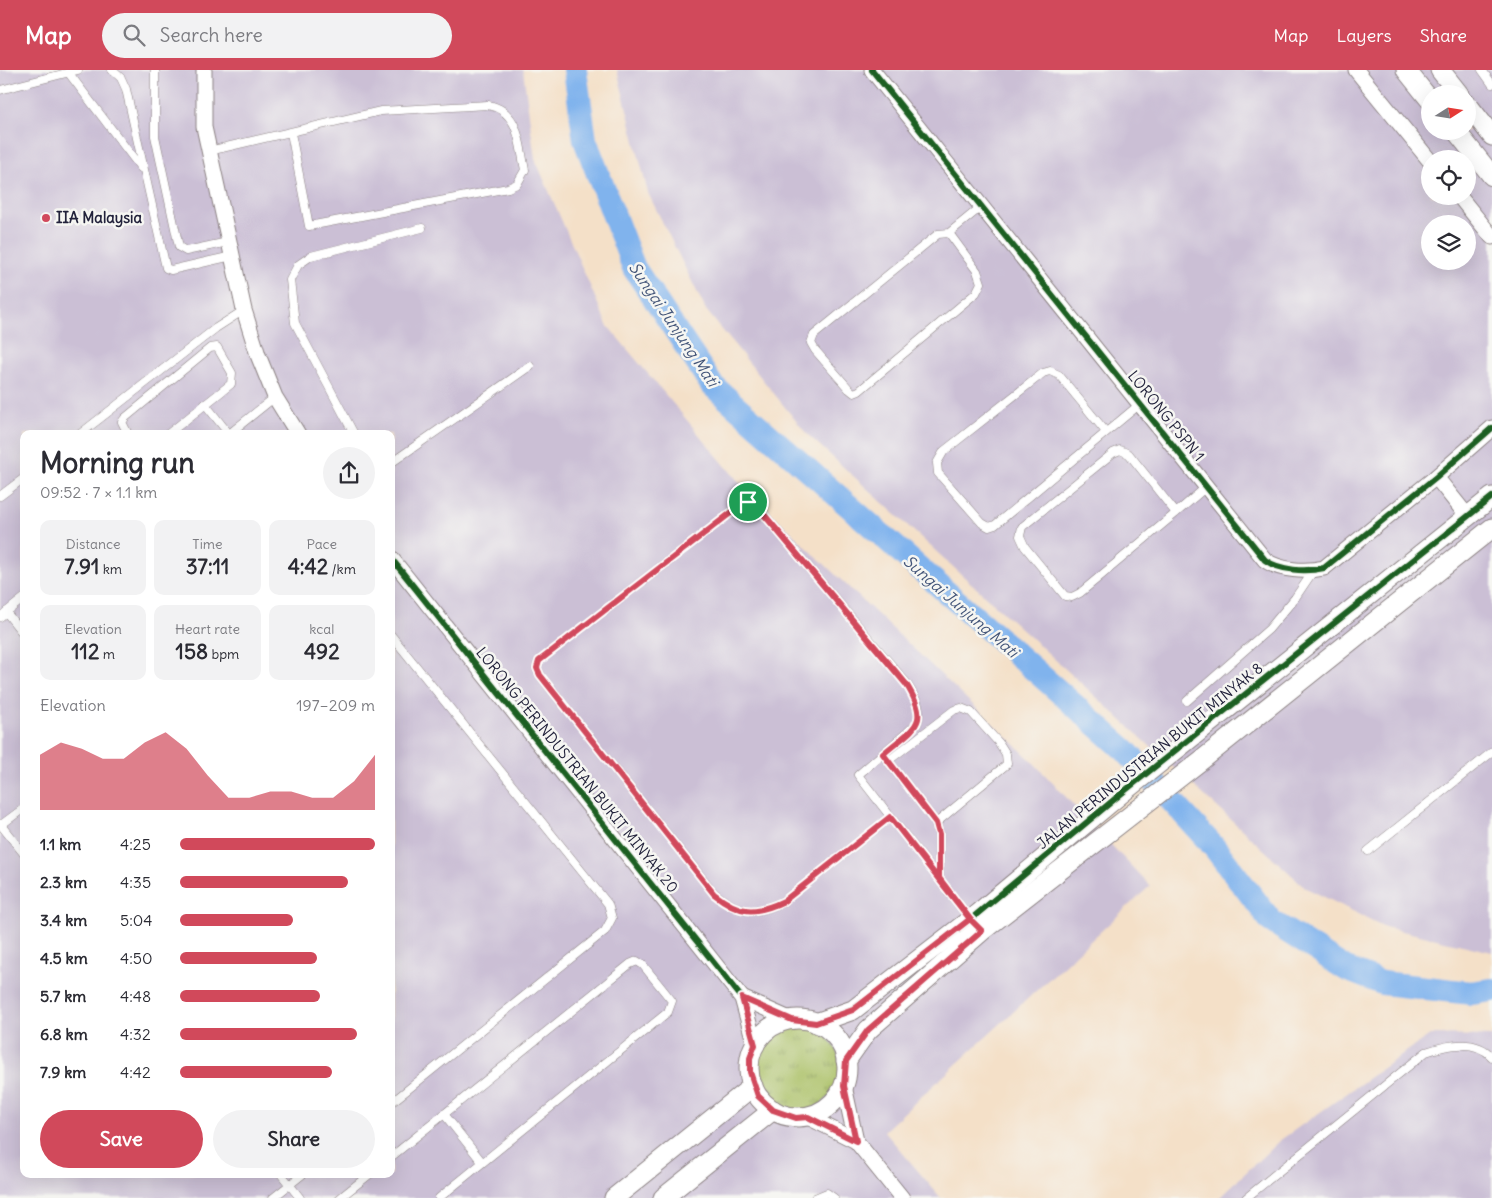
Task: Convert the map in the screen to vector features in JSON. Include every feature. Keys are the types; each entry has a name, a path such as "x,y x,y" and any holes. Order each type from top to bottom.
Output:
{"street":[{"path":"204,70 204,128 244,310 258,355 275,397 296,430"},
{"name":"LORONG PSPN 1","path":"872,70 1266,560 1274,566 1314,570"},
{"path":"1356,70 1421,150"},
{"path":"1406,70 1421,89"},
{"path":"1440,70 1452,85"},
{"path":"1476,115 1492,136"},
{"path":"1463,140 1492,176"},
{"path":"1466,205 1492,237"},
{"path":"1314,570 1324,568 1436,477 1492,428"},
{"path":"1436,477 1468,517"},
{"name":"JALAN PERINDUSTRIAN BUKIT MINYAK 8","path":"846,1061 868,1030 976,925 1122,793 1492,497"},
{"name":"JALAN PERINDUSTRIAN BUKIT MINYAK 8","path":"816,1023 853,1010 1142,807 1492,528"},
{"name":"LORONG PERINDUSTRIAN BUKIT MINYAK 20","path":"395,563 742,998"},
{"path":"742,998 792,1020 816,1023 836,1038 846,1061 844,1086 856,1141"},
{"path":"742,998 755,1045"},
{"path":"792,1020 777,1024 765,1033 755,1045 750,1065 753,1086 758,1096 773,1110 796,1118 808,1117 823,1111 836,1100 844,1086"},
{"path":"614,1198 753,1086"},
{"path":"663,1198 773,1110"},
{"path":"808,1117 856,1141 902,1198"}],"lane":[{"path":"0,90 78,70"},
{"path":"112,70 121,78 126,88 142,169 166,268 171,270 230,249"},
{"path":"156,70 155,136 179,246 186,251 230,249"},
{"path":"1482,70 1492,84"},
{"path":"68,72 142,169"},
{"path":"208,151 381,111 488,105 499,107 508,113 514,121 525,170 517,184 508,188 309,226 291,133"},
{"path":"949,233 977,271 981,283 976,293 859,391 854,393 814,350 811,343 814,335 938,234 949,233 982,206"},
{"path":"352,430 295,323 290,280 298,265 311,256 422,228"},
{"path":"85,430 216,328 244,310"},
{"path":"125,430 122,422 125,418 210,348 217,347 233,378 231,384 173,430"},
{"path":"395,460 530,366"},
{"path":"1106,432 1059,376 1050,371 1043,373 944,451 937,463 938,473 982,523 989,527 995,525 1140,404"},
{"path":"234,430 275,397"},
{"path":"205,404 226,430"},
{"path":"1176,512 1129,454 1120,450 1113,453 1022,527 1020,536 1025,547 1065,596 1072,597 1176,512 1206,487"},
{"path":"0,496 20,481"},
{"path":"886,757 917,724 920,716 918,702 906,684 756,505 748,502 741,505 539,661 537,668 540,675 714,894 729,906 747,911 767,910 784,901 890,817"},
{"path":"1187,701 1269,629 1295,598 1314,570"},
{"path":"20,601 3,615 20,631"},
{"path":"395,640 608,904 612,918 605,931 395,1098"},
{"path":"936,823 1007,764 1006,754 971,712 961,708 954,710 913,741 858,776 976,925"},
{"path":"907,733 913,741"},
{"path":"1368,850 1492,752"},
{"path":"886,757 936,823 939,834 939,878"},
{"path":"20,811 0,825 20,849"},
{"path":"395,1154 633,962 644,965 672,1001 668,1012 439,1198"},
{"path":"1246,1198 1426,1052 1445,1045 1470,1045 1486,1050 1492,1057"},
{"path":"444,1114 482,1162"},
{"path":"284,1178 300,1198"},
{"path":"273,1198 298,1178"},
{"path":"340,1198 365,1178"},
{"path":"815,1198 826,1192 834,1198"}],"shaded area":[{"path":"0,70 523,70 535,159 607,325 744,488 1030,759 1150,886 884,1131 941,1198 0,1198"},
{"path":"617,70 1492,70 1492,952 1385,927 1306,888 806,433 706,310 648,193"},
{"path":"1430,1035 1492,1036 1492,1198 1219,1198 1279,1141"}],"green space":[{"path":"797,1025 814,1028 828,1037 837,1051 840,1068 837,1085 828,1099 814,1108 797,1111 780,1108 766,1099 757,1085 754,1068 757,1051 766,1037 780,1028"}],"waterway":[{"name":"Sungai Junjung Mati","path":"575,70 585,140 634,268 712,385 1125,750 1214,847 1271,921 1346,969 1382,983 1471,993 1492,990"}],"cycle path":[{"path":"872,70 1265,560 1271,564 1293,570 1324,568 1436,477 1492,428"},
{"path":"816,1023 853,1010 971,919 1122,793 1492,497"},
{"path":"395,563 742,998 755,1045"}],"place":[{"name":"IIA Malaysia","path":"46,218"}],"route":[{"path":"748,502 741,505 539,661 537,668 540,675 714,894 729,906 747,911 767,910 784,901 890,817 970,919 982,931 868,1030 846,1061 847,1074 844,1086 856,1141 808,1117 796,1118 784,1115 764,1104 753,1086 750,1072 750,1058 755,1045 742,998 792,1020 816,1023 853,1010 970,919 939,878 939,834 936,823 883,754 917,724 920,716 918,702 906,684 756,505 748,502"}]}
